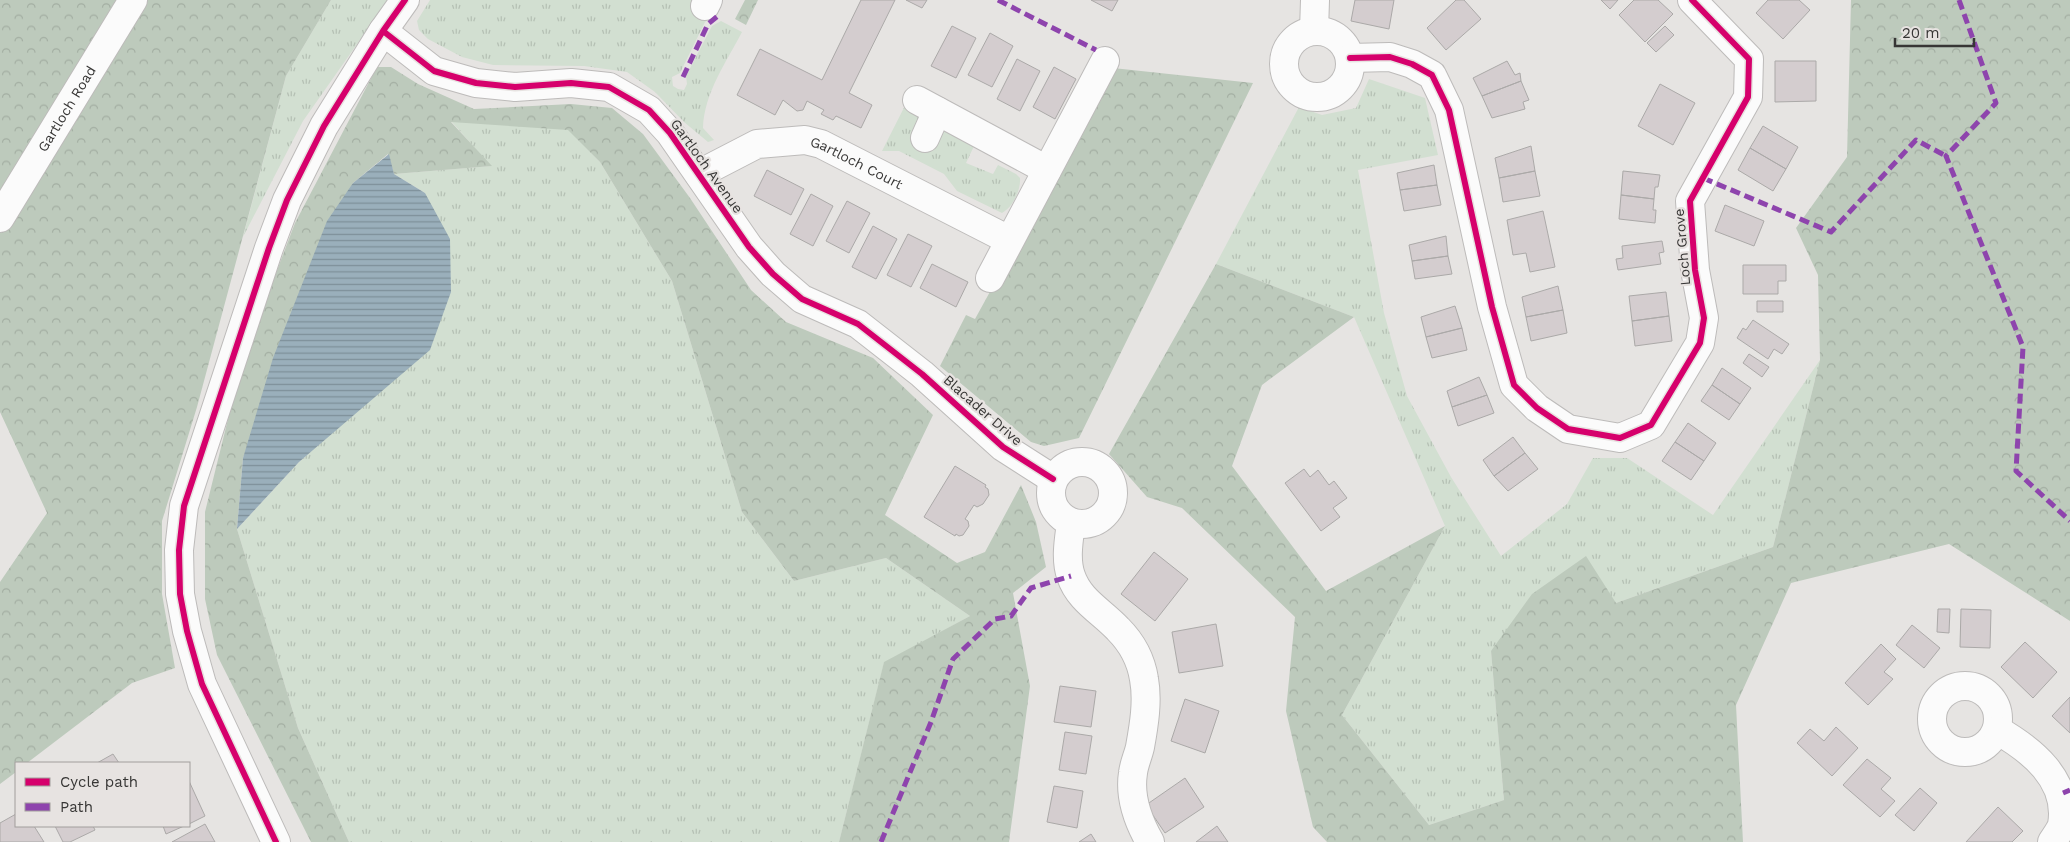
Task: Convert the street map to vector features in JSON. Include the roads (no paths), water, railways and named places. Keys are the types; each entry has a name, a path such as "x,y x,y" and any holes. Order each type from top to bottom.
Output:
{"street":[{"name":"Gartloch Road","path":"0,218 133,0"},
{"path":"276,842 202,684 187,631 180,594 179,550 184,506 286,200 324,126 382,31 405,0"},
{"path":"1314,31 1315,0"},
{"name":"Loch Grove","path":"1350,58 1390,58 1412,64 1432,75 1449,110 1492,306 1514,385 1537,408 1568,429 1620,438 1651,426 1700,343 1704,318 1695,270 1690,201 1748,97 1749,59 1692,0"},
{"name":"Gartloch Avenue","path":"382,31 434,71 476,83 516,87 571,83 609,87 649,110 670,133 749,247 773,274 802,299 858,324 922,374"},
{"path":"1314,31 1333,35 1346,48 1350,58 1347,78 1341,87 1332,94 1322,97 1311,97 1301,93 1287,77 1284,67 1285,57 1295,39 1314,31"},
{"path":"990,278 1105,61"},
{"path":"924,138 927,106 1047,170"},
{"name":"Gartloch Court","path":"699,174 757,144 805,140 822,144 1009,240"},
{"name":"Blacader Drive","path":"922,374 1002,447 1053,479"},
{"path":"1082,461 1093,464 1103,470 1110,479 1113,491 1111,503 1105,514 1095,521 1083,524 1071,522 1060,516 1052,505 1050,492 1053,479 1060,470 1070,464 1082,461"},
{"path":"1071,522 1067,554 1070,576 1088,603 1118,629 1136,652 1144,678 1146,708 1140,747 1133,773 1133,797 1138,821 1150,842"},
{"path":"1997,730 2028,748 2052,771 2063,793 2064,810 2062,826 2052,842"}],"water":[{"path":"389,154 394,174 425,193 450,239 451,292 430,350 299,462 237,529 243,458 273,358 327,221 353,183"}]}
